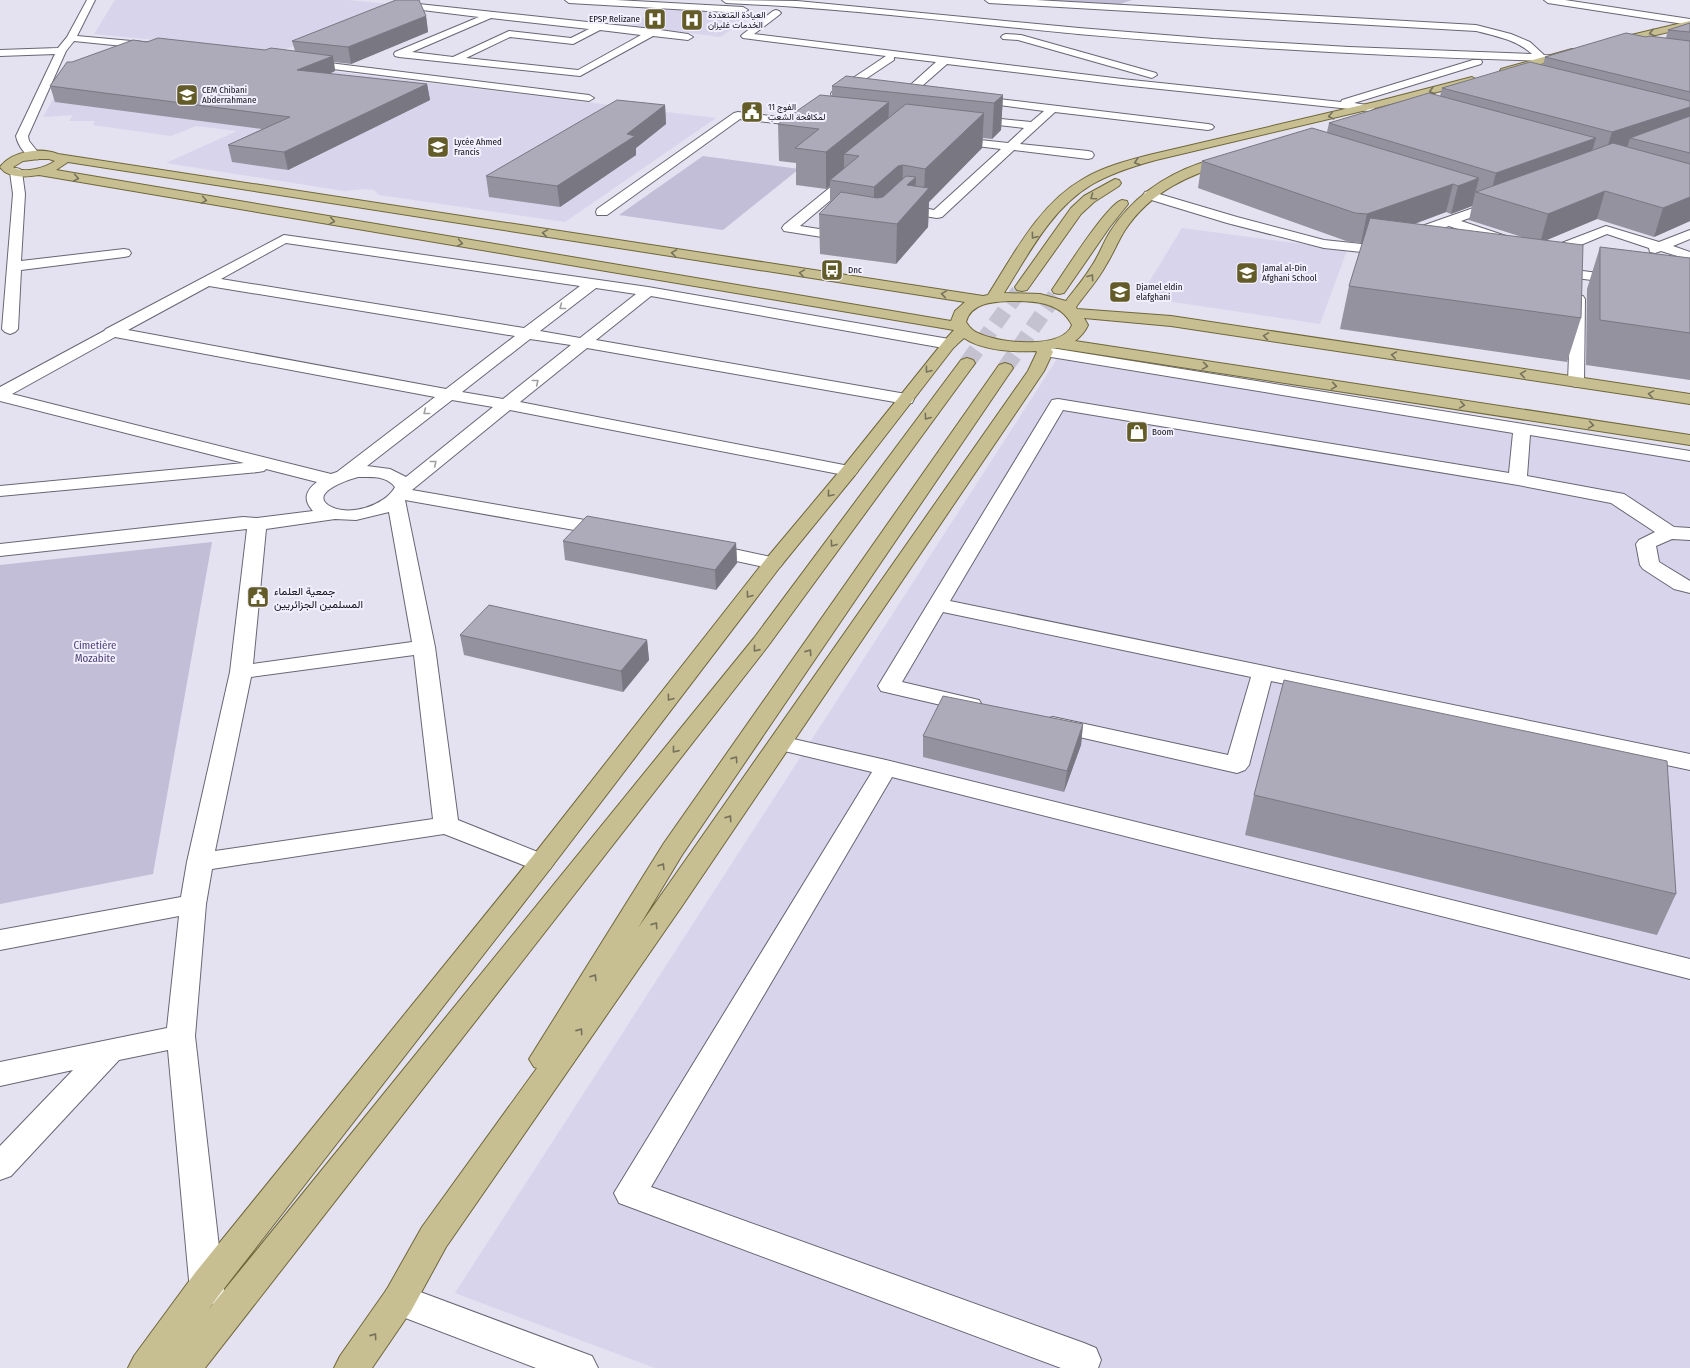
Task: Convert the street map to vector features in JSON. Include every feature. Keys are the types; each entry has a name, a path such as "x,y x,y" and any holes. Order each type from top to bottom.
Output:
{"main road":[{"path":"1602,44 1690,23"},
{"path":"1495,73 1580,50"},
{"path":"146,1368 207,1284 541,863 773,563 849,472 958,333 959,314 966,307 988,299 1057,206 1076,189 1096,177 1136,162 1232,138 1369,108 1482,77"},
{"path":"1022,287 1076,211 1089,199 1123,179 1232,138"},
{"path":"0,154 21,158"},
{"path":"1690,399 1171,322 1071,311 1057,303 1037,298 1009,297 988,299 60,158 50,155 21,158 7,165 9,173 37,172 958,333 1004,346 1047,347 1690,440"},
{"path":"1059,290 1104,224 1128,199 1161,178 1178,171 1204,166 1240,156"},
{"path":"37,172 59,165 63,160 60,158"},
{"path":"1071,311 1098,268 1118,230 1129,214 1149,195 1175,177 1204,166"},
{"path":"434,1237 673,899 1036,371 1047,347 1068,339 1076,333 1080,324 1071,311"},
{"path":"183,1368 761,642 967,363"},
{"path":"352,1368 399,1300 434,1237 673,849 1005,368"}],"street":[{"path":"35,156 23,142 22,136 61,51 71,38 91,0"},
{"path":"425,0 406,8 653,32 688,37"},
{"path":"568,0 780,13 746,36 1122,82 1369,108"},
{"path":"691,8 702,0"},
{"path":"726,0 856,3"},
{"path":"835,0 919,15 1012,25 1354,50 1552,58"},
{"path":"989,0 1476,28 1508,36 1527,44 1541,57"},
{"path":"1128,8 1151,0"},
{"path":"1548,0 1690,23"},
{"path":"1585,0 1626,4 1679,12 1690,16"},
{"path":"980,21 1016,1"},
{"path":"1215,14 1235,5"},
{"path":"362,70 489,16"},
{"path":"1012,25 1018,37"},
{"path":"454,60 509,34 573,41 599,27"},
{"path":"400,54 580,74 653,32"},
{"path":"996,36 1018,37 1214,92"},
{"path":"71,38 166,48"},
{"path":"0,53 61,51"},
{"path":"1339,104 1469,64 1500,57"},
{"path":"826,100 890,58"},
{"path":"901,110 886,108 910,91 945,60"},
{"path":"292,61 589,98"},
{"path":"1112,92 1136,70"},
{"path":"910,91 926,93"},
{"path":"966,98 1208,127"},
{"path":"1091,112 1102,102"},
{"path":"892,218 902,209 937,214 1053,108"},
{"path":"794,122 806,113"},
{"path":"602,212 738,115 824,125"},
{"path":"963,118 1033,126"},
{"path":"941,138 1088,156"},
{"path":"860,169 788,228 822,233 831,226 862,230"},
{"path":"9,173 20,194 16,266 10,330"},
{"path":"1149,195 1232,220 1324,244 1403,253"},
{"path":"1372,249 1511,198"},
{"path":"1467,199 1489,206"},
{"path":"1448,221 1547,254 1606,230 1690,256"},
{"path":"1640,255 1690,234"},
{"path":"2,392 284,239 593,284 958,333"},
{"path":"16,266 124,253"},
{"path":"1586,275 1613,267"},
{"path":"1541,270 1638,282"},
{"path":"1576,382 1586,275"},
{"path":"206,281 585,343 906,399"},
{"path":"334,514 317,505 315,499 316,492 323,486 338,478 449,395 593,284"},
{"path":"0,550 243,523 257,524 334,514 346,515 367,513 387,506 507,405 648,291"},
{"path":"111,332 507,405 849,472"},
{"path":"1047,347 1690,456"},
{"path":"2,392 273,466 338,478 365,472 384,473 394,476 401,481 401,494 424,647 446,825"},
{"path":"990,709 890,686 1058,404 1518,480 1617,498 1669,533"},
{"path":"1518,480 1521,434"},
{"path":"0,491 273,466"},
{"path":"401,494 622,533"},
{"path":"209,1336 207,1284 181,1036 194,904 200,862 241,672 257,524"},
{"path":"1690,534 1669,533 1646,544 1650,565 1681,585 1690,587"},
{"path":"692,546 773,563"},
{"path":"938,604 1690,762"},
{"path":"241,672 424,647"},
{"path":"1036,720 1237,765 1263,672"},
{"path":"780,743 886,768 1690,969"},
{"path":"886,768 630,1193 1084,1360"},
{"path":"200,862 446,825 541,863"},
{"path":"0,940 194,904"},
{"path":"0,1074 181,1036"},
{"path":"0,1167 110,1051"},
{"path":"399,1300 580,1368"}],"shaded area":[{"path":"115,0 349,0 398,5 273,54 94,34"},
{"name":"العيادة المتعددة الخدمات غليزان","path":"657,9 754,15 720,37 631,25"},
{"name":"Lycée Ahmed Francis","path":"138,49 716,118 565,222 379,195 374,190 365,189 344,191 166,163 237,131 196,126 171,136 93,125 95,121 69,121 73,115 43,117 73,63"},
{"name":"Jamal al-Din Afghani School","path":"1182,228 1347,250 1320,324 1140,297"},
{"path":"1057,359 1690,461 1690,1368 655,1368 455,1293"}],"green space":[{"path":"1040,0 1132,0 1120,4"},
{"path":"703,156 799,169 723,230 619,215"},
{"name":"Cimetière Mozabite","path":"212,542 153,874 0,904 0,565"}],"building":[{"path":"396,0 419,0 426,16 348,47 292,41"},
{"path":"1690,23 1690,32 1668,30"},
{"path":"1626,33 1646,37 1649,36 1690,41 1690,92 1545,57"},
{"path":"158,38 265,50 271,48 333,56 297,70 427,84 284,152 228,145 290,117 50,86 67,62 72,62 133,40 147,42"},
{"path":"1530,62 1690,101 1690,107 1612,132 1442,88"},
{"path":"846,76 1003,95 994,103 832,86"},
{"path":"1429,93 1596,138 1496,173 1329,123"},
{"path":"820,95 889,102 826,152 795,148 819,129 778,124"},
{"path":"617,100 665,105 627,134 635,136 557,186 486,176"},
{"path":"906,104 984,113 925,169 903,165 898,166 874,187 830,180 859,156 844,154"},
{"path":"1690,116 1690,153 1630,138"},
{"path":"1312,128 1479,178 1458,186 1453,184 1367,214 1355,213 1202,161"},
{"path":"1613,143 1690,164 1690,197 1663,208 1605,191 1548,214 1476,192"},
{"path":"906,176 916,177 907,185 929,188 897,224 819,214 841,192 877,198 883,197"},
{"path":"1370,218 1583,245 1581,318 1349,286"},
{"path":"1600,247 1690,258 1690,333 1600,320"},
{"path":"587,516 736,543 715,570 563,541"},
{"path":"489,605 647,640 621,671 460,635"},
{"path":"1284,680 1667,761 1676,894 1254,795"},
{"path":"943,696 1083,724 1067,771 923,736"}],"tunnel":[{"path":"967,363 1022,287"},
{"path":"1005,368 1059,290"}],"place":[{"name":"EPSP Relizane","path":"655,19"},
{"name":"العيادة المتعددة الخدمات غليزان","path":"692,20"},
{"name":"CEM Chibani Abderrahmane","path":"187,95"},
{"name":"الفوج 11 لمكافحة الشعب","path":"752,112"},
{"name":"Lycée Ahmed Francis","path":"438,147"},
{"name":"Dnc","path":"832,270"},
{"name":"Jamal al-Din Afghani School","path":"1247,273"},
{"name":"Djamel eldin elafghani","path":"1120,292"},
{"name":"Boom","path":"1137,432"},
{"name":"جمعية العلماء المسلمين الجزائريين","path":"258,597"}]}
